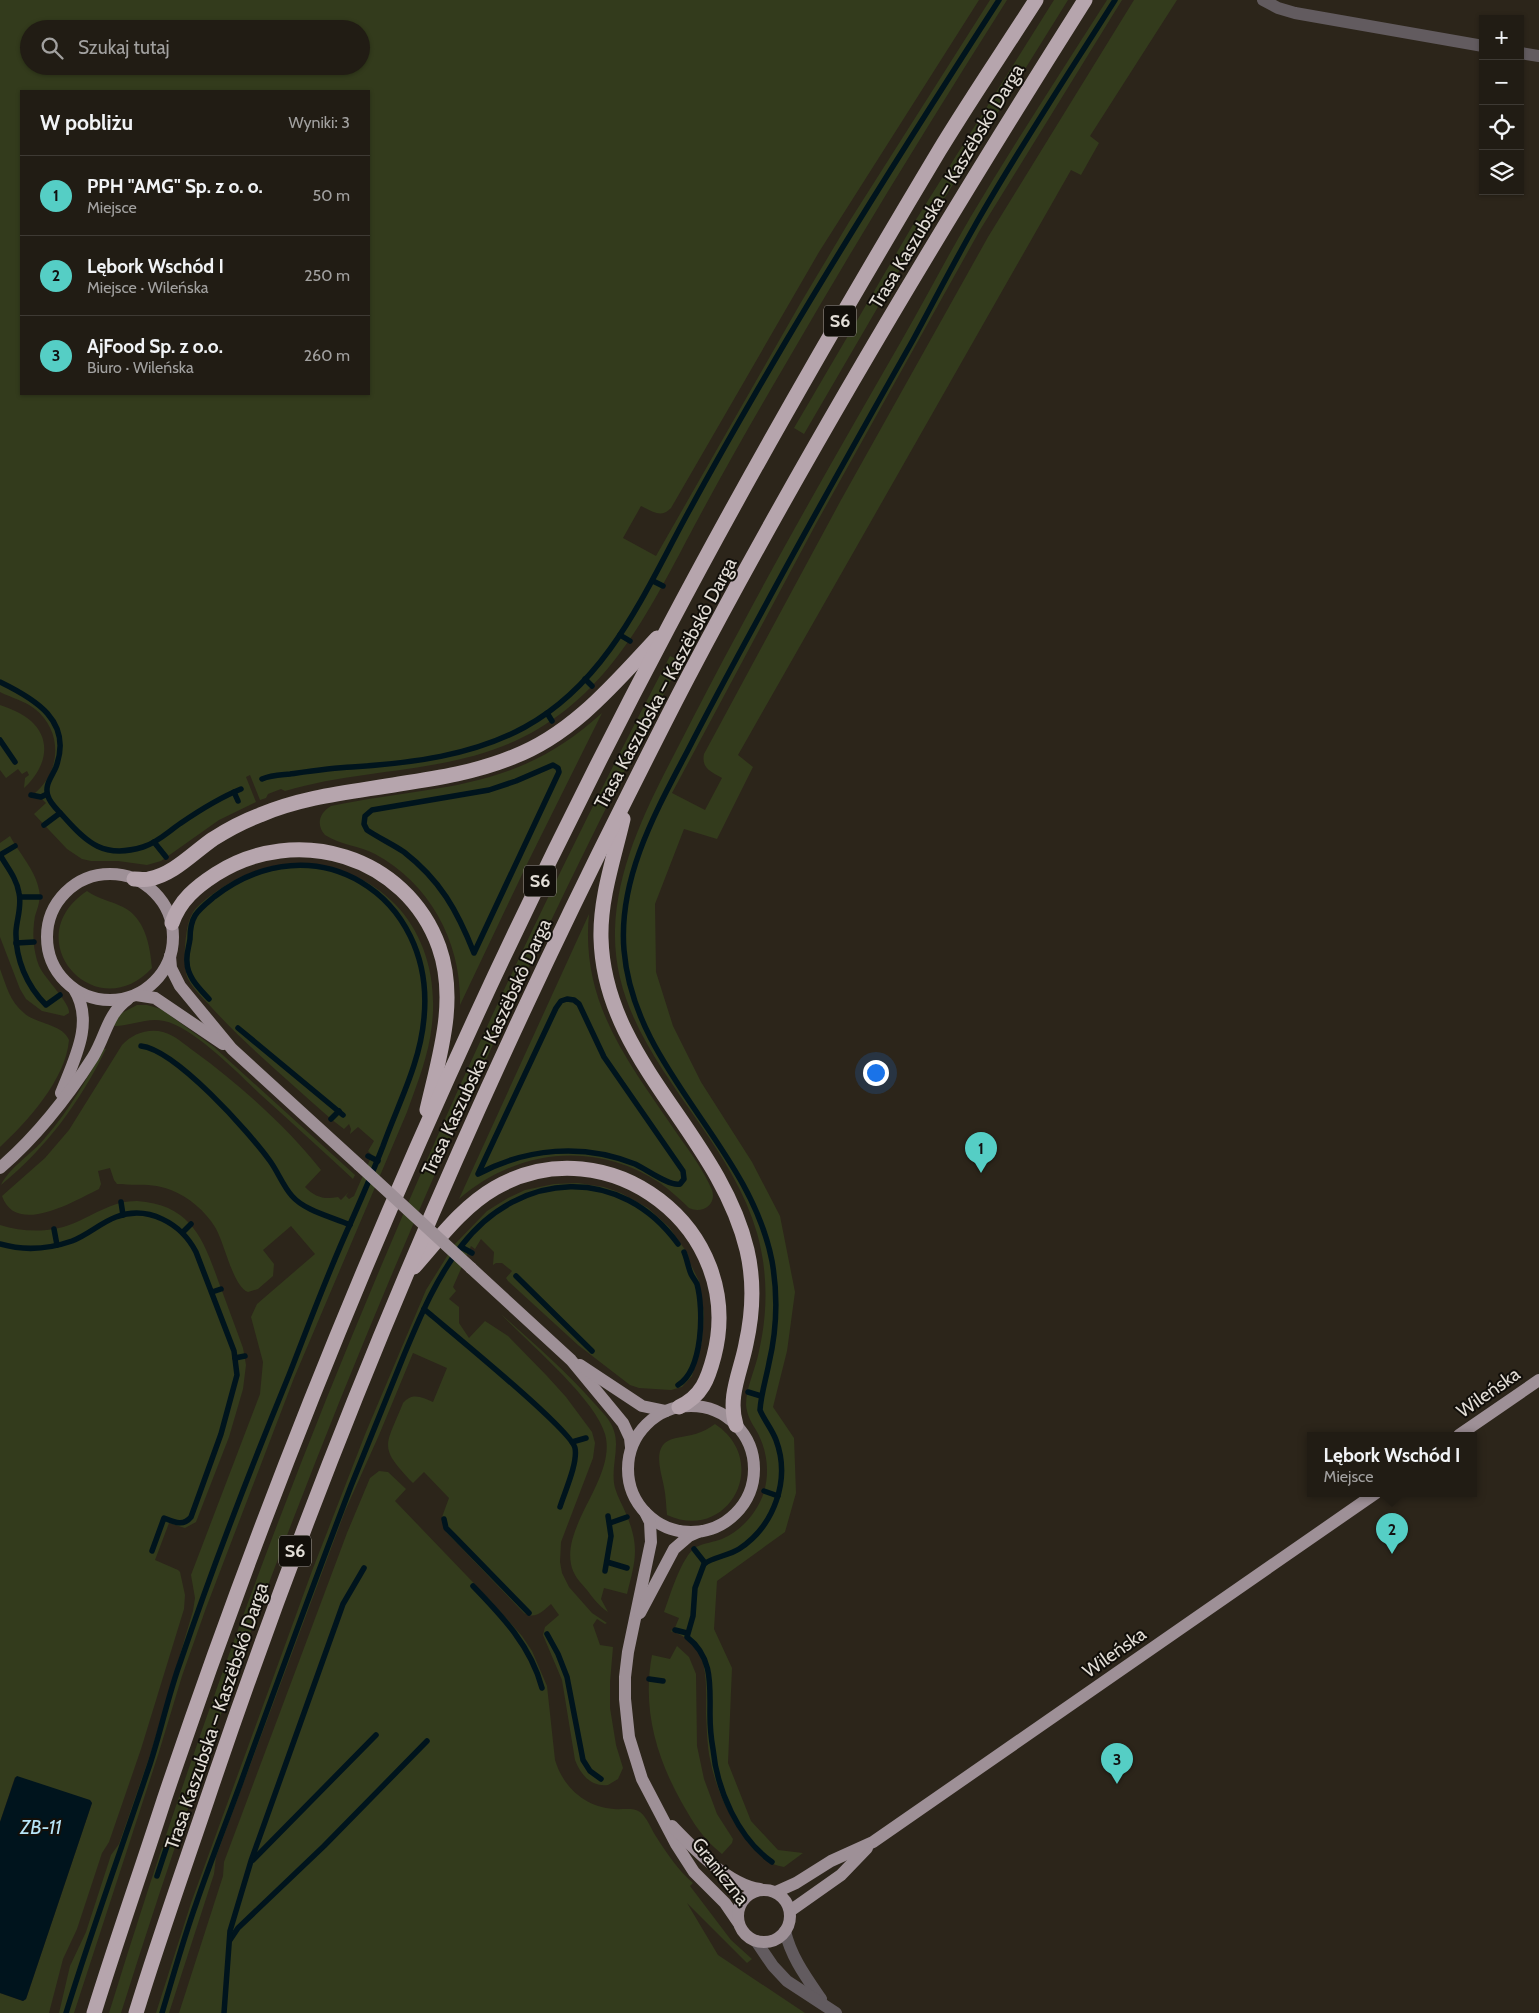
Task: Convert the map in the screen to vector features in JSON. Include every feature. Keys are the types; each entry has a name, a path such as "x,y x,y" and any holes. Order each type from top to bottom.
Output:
{"highway":[{"name":"Trasa Kaszubska – Kaszëbskô Darga","path":"94,2013 212,1661 254,1546 323,1368 486,994 547,867 669,626 782,421 926,174 1036,0"},
{"name":"Trasa Kaszubska – Kaszëbskô Darga","path":"136,2013 249,1675 360,1384 523,1011 687,678 817,441 977,170 1085,0"},
{"path":"134,879 150,879 164,874 231,829 260,815 298,801 333,793 454,774 514,757 551,737 585,712 669,626"},
{"path":"629,793 605,893 601,938 603,966 609,993 617,1015 632,1045 710,1162 723,1186 740,1227 747,1252 752,1300 746,1345 732,1401 732,1414 736,1425"},
{"path":"172,923 182,901 205,881 229,866 254,856 282,849 311,850 337,854 362,862 392,882 411,901 427,923 439,947 445,974 448,1003 446,1026 421,1140"},
{"path":"406,1275 474,1202 494,1188 517,1178 544,1170 572,1168 599,1171 649,1191 670,1208 689,1228 707,1260 718,1301 718,1330 709,1373 699,1394 690,1402 673,1409"}],"main road":[{"path":"55,1110 78,1050 84,1021 82,1004 74,989 60,975 48,952 48,926 55,907 67,892 89,878 115,875 134,879 151,889 160,899 172,923 173,936 170,956 171,968 175,979 232,1049 571,1360 623,1423 630,1438 631,1447 628,1472 630,1484 634,1496 645,1512 660,1524 686,1532 699,1531 723,1523 734,1515 749,1493 754,1467 748,1442 736,1425 720,1413 707,1408 693,1406 673,1409 642,1406 571,1360"},
{"path":"0,1168 29,1140 55,1110 94,1055 112,1014 119,1005 153,984 162,974 170,956"},
{"path":"74,989 91,998 104,1000 133,996 155,998 232,1049"},
{"name":"Wileńska","path":"1463,1432 1539,1380"},
{"path":"631,1447 644,1426 654,1417 673,1409"},
{"name":"Wileńska","path":"776,1892 796,1883 831,1861 873,1842 1370,1497"},
{"name":"Graniczna","path":"645,1512 650,1522 651,1542 642,1578 625,1678 627,1725 634,1757 642,1779 676,1844 694,1872 725,1903 738,1922"},
{"name":"Graniczna","path":"636,1619 674,1550 684,1540 699,1531"},
{"name":"Graniczna","path":"662,1815 683,1838 722,1872 740,1884 760,1889"},
{"name":"Wileńska","path":"790,1911 841,1875 873,1842"},
{"path":"760,1889 776,1892 783,1897 790,1911 785,1931 772,1941 756,1941 748,1937 741,1931 738,1922 739,1905 744,1897 751,1892 760,1889"}],"street":[{"path":"1263,0 1278,8 1295,13 1479,45"},
{"path":"1524,54 1539,56"},
{"path":"785,1931 789,1948 795,1960 823,2003"},
{"path":"756,1941 779,1974 836,2013"}],"green space":[{"path":"0,0 979,0 819,252 671,508 660,514 641,506 623,538 656,556 849,222 990,0 1007,0 894,181 812,319 730,461 667,578 632,636 591,687 566,710 538,729 508,744 478,755 446,762 349,777 285,791 281,789 268,794 266,798 260,800 250,775 246,777 256,802 219,820 161,861 147,865 82,859 67,849 34,814 46,803 41,798 31,796 41,788 53,766 55,742 45,719 35,709 0,692"},
{"path":"1054,0 1068,0 896,276 804,434 794,428 917,218"},
{"path":"1107,0 1122,0 980,230 817,522 672,793 705,810 722,778 706,767 704,754 841,500 988,237 1134,0 1177,0 1090,136 1099,143 1081,175 1071,170 738,755 753,767 717,839 684,829 655,904 656,972 673,1026 701,1082 752,1162 780,1216 795,1292 787,1351 773,1407 794,1438 796,1493 785,1532 717,1581 714,1629 732,1668 728,1763 751,1821 778,1850 803,1853 784,1867 778,1866 755,1851 741,1833 724,1803 716,1782 709,1754 703,1665 693,1644 670,1631 674,1630 679,1618 664,1612 681,1568 691,1552 702,1544 722,1539 736,1531 753,1514 764,1492 767,1476 765,1452 760,1437 747,1412 746,1405 758,1357 764,1322 766,1292 761,1248 742,1194 698,1121 650,1050 632,1013 619,973 615,930 621,882 636,836 666,770 761,590 970,218"},
{"path":"670,656 681,661 598,825 518,990 443,1156 371,1324 303,1494 239,1665 178,1838 121,2013 109,2013 165,1838 225,1664 290,1492 358,1321 430,1152 506,985 586,819"},
{"path":"0,705 28,718 38,729 42,738 44,756 37,773 24,788 25,778 29,775 27,771 22,774 18,769 6,778 0,770"},
{"path":"602,713 460,1005 459,982 449,938 427,899 395,867 375,854 325,835 320,827 321,816 331,806 441,788 506,772 538,758 570,739"},
{"path":"10,836 31,869 37,883 40,897 35,916 35,954 42,971 69,1009 69,1013 64,1016 42,1011 26,999 20,989 0,937 0,843"},
{"path":"296,863 328,867 357,877 381,892 402,911 417,935 428,962 433,992 432,1024 428,1047 407,1112 294,1378 206,1608 182,1676 74,2013 59,2013 70,1966 86,1932 111,1855 119,1844 151,1752 193,1611 195,1598 191,1575 260,1394 263,1362 251,1317 257,1304 315,1254 291,1226 263,1250 274,1264 273,1276 258,1289 248,1292 238,1282 233,1273 211,1221 190,1201 171,1190 150,1185 117,1184 110,1168 98,1171 101,1184 99,1189 47,1212 33,1215 20,1214 9,1208 2,1196 45,1158 69,1130 122,1045 135,1035 146,1031 157,1031 172,1035 212,1064 278,1122 321,1170 305,1187 320,1197 338,1197 341,1200 349,1192 346,1196 349,1199 354,1196 372,1155 368,1151 374,1141 358,1127 350,1134 349,1124 344,1129 286,1079 212,1008 193,987 186,973 185,947 187,929 191,916 197,907 216,892 248,874 283,864"},
{"path":"87,891 130,912 137,918 145,933 150,950 152,968 130,984 108,988 88,983 72,970 61,953 59,932 67,911"},
{"path":"589,914 588,947 593,977 601,1005 627,1058 709,1183 713,1195 712,1200 703,1209 694,1210 689,1208 660,1183 635,1169 609,1160 583,1156 557,1156 531,1161 506,1169 482,1182 459,1199"},
{"path":"0,969 9,993 19,1009 35,1020 55,1027 66,1035 69,1040 61,1070 44,1099 0,1147"},
{"path":"137,1005 147,1005 161,1009 214,1047 355,1175 353,1179 228,1063 188,1032 175,1025 157,1020 112,1026 120,1014"},
{"path":"103,1048 106,1049 96,1069 61,1123 33,1155 1,1185 15,1167 40,1144 62,1117 84,1083"},
{"path":"578,1183 604,1187 621,1193 648,1208 669,1227 688,1254 689,1261 699,1281 704,1314 702,1342 692,1376 682,1387 671,1390 639,1388 630,1385 578,1345 508,1281 506,1278 512,1271 502,1263 493,1265 494,1252 481,1239 475,1249 471,1246 453,1287 456,1291 449,1299 459,1307 459,1323 469,1338 485,1321 508,1336 566,1397 592,1432 595,1443 593,1458 561,1542 560,1562 562,1573 569,1587 592,1613 607,1623 605,1624 597,1619 593,1625 600,1645 613,1647 610,1708 616,1745 623,1768 618,1779 608,1785 592,1782 580,1771 575,1760 562,1680 543,1635 545,1627 559,1615 551,1604 542,1612 532,1616 524,1613 446,1532 442,1517 449,1498 424,1472 413,1483 394,1461 390,1453 388,1446 389,1438 403,1403 414,1397 421,1397 433,1402 447,1368 413,1353 345,1511 216,1857 214,1874 169,2013 156,2013 191,1903 312,1571 366,1432 426,1290 454,1245 487,1211 525,1190 554,1184"},
{"path":"137,1201 170,1209 182,1217 200,1238 213,1267 243,1348 246,1365 243,1389 229,1437 196,1522 185,1528 169,1523 155,1560 180,1572 185,1595 184,1609 141,1749 109,1842 102,1853 77,1929 63,1959 49,2013 0,2013 0,1993 23,2001 26,1999 92,1803 91,1801 15,1777 0,1822 0,1225 30,1230 50,1230 69,1225 114,1205"},
{"path":"501,1314 572,1380 603,1413 613,1427 616,1438 615,1488 634,1537 635,1555 627,1594 604,1588 601,1599 608,1612 596,1602 579,1581 571,1564 571,1548 575,1532 604,1466 607,1450 605,1434 599,1420 575,1388"},
{"path":"715,1424 732,1440 740,1458 741,1477 735,1494 724,1509 708,1518 689,1521 667,1515 659,1458 663,1445 676,1438 701,1432"},
{"path":"379,1471 388,1472 406,1489 395,1501 490,1600 522,1636 532,1651 547,1686 555,1760 570,1787 585,1800 594,1804 614,1809 634,1810 643,1814 669,1856 693,1883 690,1886 731,1940 752,1959 747,1963 687,1903 718,1955 805,2013 179,2013 223,1876 224,1862 347,1533 370,1478"},
{"path":"677,1646 689,1657 696,1674 697,1746 704,1779 717,1814 733,1839 732,1843 722,1854 699,1831 682,1803 665,1768 654,1732 649,1694 652,1655 670,1659"}],"water":[{"name":"ZB-11","path":"17,1776 90,1800 92,1803 26,1999 23,2001 0,1993 0,1822"}],"waterway":[{"path":"262,779 276,775 419,760 484,745 525,727 554,708 580,685 602,660 622,632 786,341 891,170 999,0"},
{"path":"772,1862 760,1852 739,1827 724,1796 715,1765 710,1723 710,1682 706,1663 702,1653 687,1637 693,1616 695,1588 704,1564 739,1549 762,1528 770,1515 780,1486 780,1455 776,1440 760,1410 775,1325 776,1299 774,1274 759,1219 741,1180 669,1071 648,1033 632,993 624,950 624,923 627,897 633,871 652,821 714,700 778,582 990,200 1115,0"},
{"path":"653,581 663,586"},
{"path":"620,635 630,641"},
{"path":"585,679 592,686"},
{"path":"0,682 38,704 55,724 59,737 60,751 56,767 47,788 49,799 81,834 89,841 107,850 129,850 148,845 203,809 241,789"},
{"path":"547,713 552,721"},
{"path":"0,740 15,762"},
{"path":"553,765 558,768 559,772 474,953 454,910 437,885 404,852 367,830 364,824 365,816 372,810 489,790 553,765"},
{"path":"234,792 238,801"},
{"path":"31,795 41,797 47,794"},
{"path":"44,825 60,813"},
{"path":"154,842 166,857"},
{"path":"0,855 15,846"},
{"path":"0,855 18,888 20,903 16,941 20,962 28,981 46,1005 60,995"},
{"path":"66,2013 150,1764 176,1675 205,1590 334,1260 408,1084 422,1035 424,1018 423,974 410,936 389,905 361,882 328,869 291,866 252,875 214,897 199,910 191,925 187,956 188,967 189,973 209,999"},
{"path":"20,897 40,897"},
{"path":"16,943 34,942"},
{"path":"567,999 574,1000 579,1004 604,1057 683,1171 684,1179 680,1184 670,1183 635,1164 615,1157 575,1151 535,1154 497,1165 478,1174 556,1008 561,1001 567,999"},
{"path":"238,1028 343,1115"},
{"path":"141,1046 156,1051 173,1062 192,1076 211,1094 260,1148 297,1201 311,1210 350,1225"},
{"path":"331,1119 339,1111"},
{"path":"368,1156 378,1161"},
{"path":"162,2013 201,1889 351,1486 416,1326 444,1271 462,1245 486,1220 512,1202 541,1191 570,1187 600,1190 628,1200 655,1218 678,1244"},
{"path":"121,1202 123,1215"},
{"path":"0,1244 18,1248 54,1246 72,1241 116,1217 140,1213 151,1215 173,1225 190,1242 196,1252 234,1351 237,1375 221,1434 191,1517 182,1523 164,1518 152,1551"},
{"path":"183,1232 191,1224"},
{"path":"54,1229 57,1245"},
{"path":"461,1247 472,1253"},
{"path":"678,1385 692,1367 700,1339 701,1323 697,1284 691,1274 684,1252"},
{"path":"516,1276 592,1351"},
{"path":"212,1292 221,1289"},
{"path":"424,1309 531,1401 568,1437 575,1448 575,1461 560,1507"},
{"path":"235,1358 245,1356"},
{"path":"748,1392 761,1396"},
{"path":"572,1442 586,1438"},
{"path":"764,1491 778,1496"},
{"path":"605,1571 611,1536 608,1516"},
{"path":"610,1523 627,1517"},
{"path":"444,1519 446,1528 529,1613"},
{"path":"694,1549 705,1563"},
{"path":"607,1562 627,1568"},
{"path":"224,2013 230,1931 251,1861 343,1604 364,1568"},
{"path":"473,1586 505,1620 523,1645 531,1659 542,1688"},
{"path":"675,1630 687,1633"},
{"path":"547,1634 558,1654 567,1677 583,1760 590,1771 601,1779"},
{"path":"649,1679 663,1681"},
{"path":"253,1860 376,1735"},
{"path":"230,1940 238,1928 324,1846 427,1741"},
{"path":"157,1876 167,1846"}],"place":[{"name":"PPH \"AMG\" Sp. z o. o.","path":"981,1173"},
{"name":"Lębork Wschód I","path":"1392,1554"},
{"name":"AjFood Sp. z o.o.","path":"1117,1784"}]}
